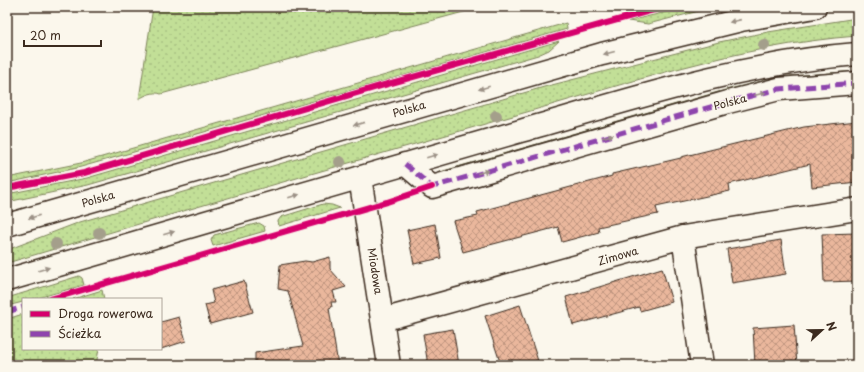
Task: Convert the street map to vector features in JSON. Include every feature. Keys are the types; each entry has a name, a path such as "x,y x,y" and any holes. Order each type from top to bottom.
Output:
{"street":[{"name":"Polska","path":"7,225 602,54 733,22 815,7"},
{"path":"7,280 672,88 741,71 786,62 857,54"},
{"name":"Polska","path":"405,164 432,187 728,102 772,91 857,83"},
{"name":"Miodowa","path":"360,177 389,365"},
{"name":"Zimowa","path":"382,320 683,237 857,209"},
{"path":"683,237 702,365"}],"green space":[{"path":"153,7 482,7 161,94 150,94 139,99"},
{"path":"688,7 715,7 648,24 628,21"},
{"path":"857,18 857,36 769,48 683,67 323,170 7,263 7,250 80,222 544,87 719,42 768,32"},
{"path":"566,23 567,29 81,167 7,183 7,178 81,163"},
{"path":"559,41 549,50 538,55 88,185 7,202 7,194 87,178"},
{"path":"857,71 857,76 450,174 440,172 725,90 779,77"},
{"path":"323,204 340,208 279,226 278,221 281,217"},
{"path":"259,223 264,226 265,231 213,246 211,240 214,235"},
{"path":"79,276 82,278 84,285 38,298 22,298 22,302 7,306 7,298"},
{"path":"102,290 104,298 76,298"},
{"path":"22,314 22,350 99,350 96,365 7,365 7,319"}],"building":[{"path":"857,121 857,182 812,187 810,164 729,184 730,191 656,207 658,214 598,227 599,232 562,242 558,227 463,252 453,221 478,216 477,212 612,176 612,174 804,127"},
{"path":"435,224 441,258 414,264 407,230"},
{"path":"857,233 857,281 824,282 822,234"},
{"path":"781,240 786,274 732,283 727,249"},
{"path":"330,257 330,269 346,287 333,291 336,302 331,302 332,307 329,308 338,365 255,365 255,353 303,346 288,291 278,289 280,265 305,261 312,262"},
{"path":"662,268 672,302 640,311 639,307 573,325 566,297"},
{"path":"244,281 253,312 210,324 205,305 214,303 211,290"},
{"path":"520,305 538,361 526,365 501,365 485,316"},
{"path":"179,317 186,341 162,349 162,322"},
{"path":"794,325 797,365 755,365 753,328"},
{"path":"453,329 459,365 428,365 423,334"}],"marked path":[{"path":"429,188 728,102 779,89 857,83"},
{"path":"405,164 432,187"},
{"path":"7,312 22,307"}],"cycle path":[{"path":"7,188 84,173 377,87 664,7"},
{"path":"54,298 387,202 432,187"}]}
